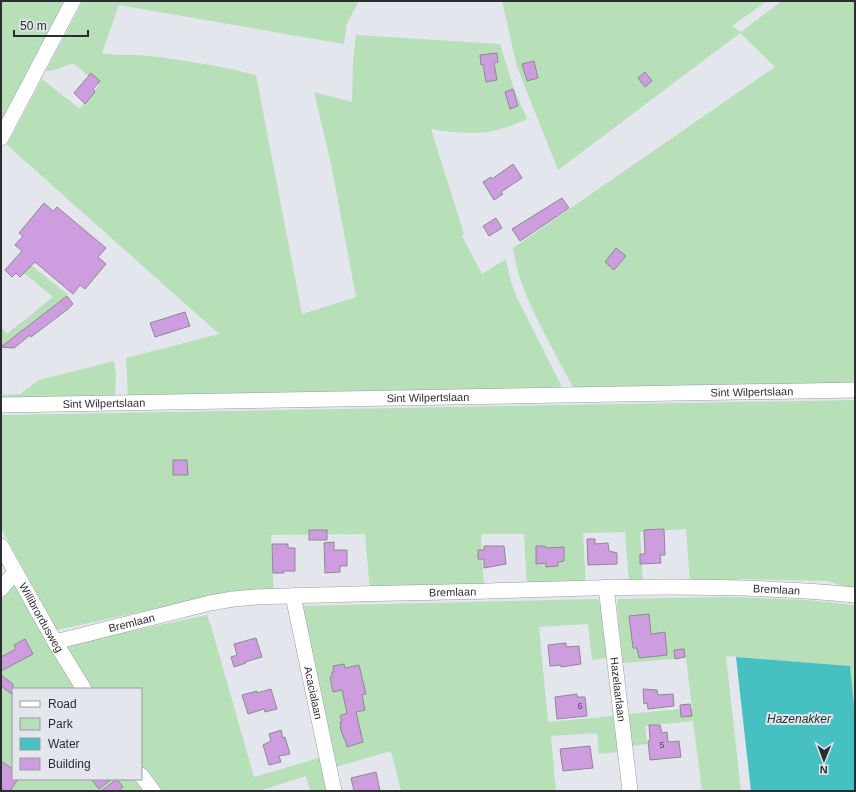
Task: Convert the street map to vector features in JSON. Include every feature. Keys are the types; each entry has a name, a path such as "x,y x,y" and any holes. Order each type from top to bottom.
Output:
{"street":[{"path":"1,138 73,1"},
{"name":"Sint Wilpertslaan","path":"1,405 855,390"},
{"name":"Willibrordusweg","path":"1,546 55,642 83,688"},
{"path":"1,589 15,572"},
{"name":"Bremlaan","path":"55,642 210,603 233,599 606,587 712,587 855,595"},
{"name":"Hazelaarlaan","path":"606,587 630,791"},
{"name":"Acacialaan","path":"293,596 334,791"},
{"path":"142,775 153,791"}],"green space":[{"path":"1,1 68,1 1,128"},
{"path":"83,1 359,1 347,23 344,44 119,5 102,53 143,55 176,59 256,75 302,314 356,297 331,164 314,92 352,102 353,62 356,35 500,44 513,86 527,119 501,129 475,133 450,132 431,129 464,234 462,236 482,274 506,259 511,282 517,298 564,391 128,400 126,358 219,334 7,145 42,79 80,109 99,85 74,64 46,71"},
{"path":"502,1 767,1 732,26 741,32 782,1 855,1 855,385 575,391 539,323 527,296 517,268 513,248 775,67 740,33 558,170 517,67"},
{"path":"26,261 68,295 4,348 1,344 1,327 7,334 53,297 19,269"},
{"path":"114,361 116,375 115,401 1,402 1,395 20,394 39,380"},
{"path":"855,400 855,589 827,581 743,579 707,583 690,583 686,529 640,532 643,584 629,584 625,532 583,533 586,586 527,588 524,534 481,534 484,588 370,591 365,534 271,535 274,593 163,607 57,630 1,528 1,415"},
{"path":"16,583 77,688 12,688 12,780 137,780 144,791 1,791 1,600"},
{"path":"729,597 807,600 855,605 855,717 849,666 726,656 741,791 702,791 693,721 645,726 647,744 632,746 628,714 692,708 686,658 622,663 617,602 619,599"},
{"path":"597,599 601,604 607,658 592,660 588,624 539,627 548,722 613,716 618,752 599,754 597,733 551,736 556,791 401,791 391,751 336,767 303,613 303,606"},
{"path":"207,615 254,777 322,757 329,791 310,791 306,776 259,791 160,791 142,766 142,688 92,688 65,645"}],"water":[{"name":"Hazenakker","path":"736,657 850,666 855,717 855,791 751,791"}],"building":[{"path":"497,53 498,62 494,63 497,80 486,82 480,55"},
{"path":"534,61 538,78 527,81 522,64"},
{"path":"645,72 652,81 645,87 638,78"},
{"path":"91,73 100,81 93,89 95,92 85,104 74,93"},
{"path":"513,89 518,106 510,109 505,92"},
{"path":"513,164 522,178 501,192 503,194 494,200 483,182 491,177 492,179"},
{"path":"562,198 569,208 520,241 512,229"},
{"path":"44,203 53,211 57,207 106,248 98,257 106,264 85,289 80,285 73,294 35,262 20,277 16,273 12,277 5,270 22,251 15,245 23,236 19,233"},
{"path":"496,218 502,228 489,236 483,226"},
{"path":"616,248 626,256 614,270 605,262"},
{"path":"67,296 73,304 68,309 14,348 1,347"},
{"path":"185,312 190,326 155,337 150,323"},
{"path":"173,460 187,460 188,475 173,475"},
{"path":"664,529 665,555 660,555 661,563 640,564 640,554 645,554 644,530"},
{"path":"309,530 327,530 327,540 309,540"},
{"path":"587,539 595,539 595,544 608,543 609,551 617,553 617,564 588,565"},
{"path":"334,542 334,550 347,550 347,566 340,566 340,572 325,573 324,543"},
{"path":"272,544 288,544 288,548 295,548 295,571 273,573"},
{"path":"484,546 504,546 506,564 484,568 484,559 478,559 478,550 484,550"},
{"path":"536,546 545,546 546,548 564,547 564,561 558,562 558,566 546,567 546,563 536,564"},
{"path":"649,614 651,634 665,632 667,655 639,658 637,648 633,648 629,616"},
{"path":"256,638 262,657 234,667 231,657 237,655 234,644"},
{"path":"25,639 33,654 1,671 1,657 16,649 14,645"},
{"path":"566,643 566,647 579,646 581,664 561,667 561,665 550,666 548,645"},
{"path":"684,649 685,657 675,659 674,650"},
{"path":"344,664 345,668 359,665 366,694 362,695 365,710 356,712 363,742 347,747 340,727 340,722 342,721 340,716 347,713 342,690 333,692 330,677 332,676 332,672 334,672 333,666"},
{"path":"1,675 13,684 12,694 1,686"},
{"path":"271,689 277,709 265,712 264,709 248,714 242,695"},
{"path":"643,689 657,690 658,695 673,694 674,706 648,709 647,703 644,704"},
{"path":"577,694 577,697 585,697 587,716 557,719 555,697"},
{"path":"690,704 692,716 681,717 680,705"},
{"path":"649,725 660,725 662,733 667,732 668,742 679,741 681,757 650,760 648,741 650,741"},
{"path":"281,730 283,738 285,737 290,754 279,756 281,762 269,765 263,745 271,741 269,734"},
{"path":"590,746 593,768 563,771 560,749"},
{"path":"1,761 12,768 12,780 17,780 10,791 6,791 1,788"},
{"path":"376,772 380,791 354,791 351,778"},
{"path":"92,780 111,780 99,789"},
{"path":"116,780 118,780 123,787 118,791 101,791"}]}
